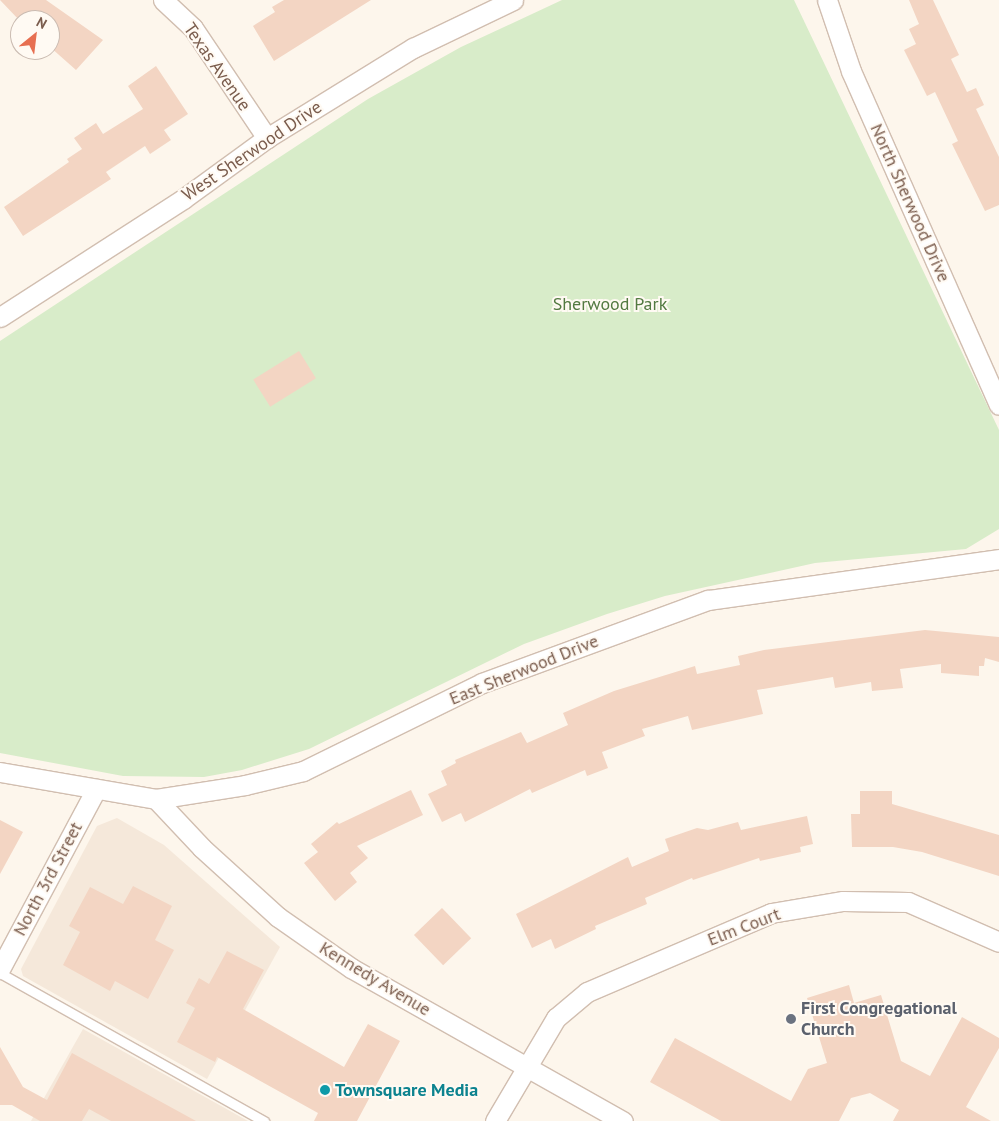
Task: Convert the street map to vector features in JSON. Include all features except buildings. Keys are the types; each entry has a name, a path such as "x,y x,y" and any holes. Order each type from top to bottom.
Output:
{"street":[{"name":"Texas Avenue","path":"163,0 193,28 267,138"},
{"name":"West Sherwood Drive","path":"0,317 183,199 267,138 413,48 513,0"},
{"name":"North Sherwood Drive","path":"827,0 851,71 999,404"},
{"name":"East Sherwood Drive","path":"0,772 156,799 245,785 303,771 482,683 708,600 999,559"},
{"name":"North 3rd Street","path":"0,971 96,789"},
{"name":"Kennedy Avenue","path":"156,799 202,848 278,917 350,968 623,1121"},
{"name":"Elm Court","path":"495,1121 556,1018 586,992 771,914 843,901 908,902 999,942"}],"lane":[{"path":"0,971 264,1121"}],"shaded area":[{"path":"117,818 164,845 280,947 207,1079 23,976 21,969 97,826"},
{"path":"83,1029 248,1121 31,1121"}],"green space":[{"name":"Sherwood Park","path":"562,0 794,0 999,430 999,529 966,549 815,563 665,596 607,614 524,644 309,749 242,770 204,777 123,776 0,753 0,341 368,99 461,47"}],"place":[{"name":"First Congregational Church","path":"791,1019"},
{"name":"Townsquare Media","path":"325,1090"}]}
